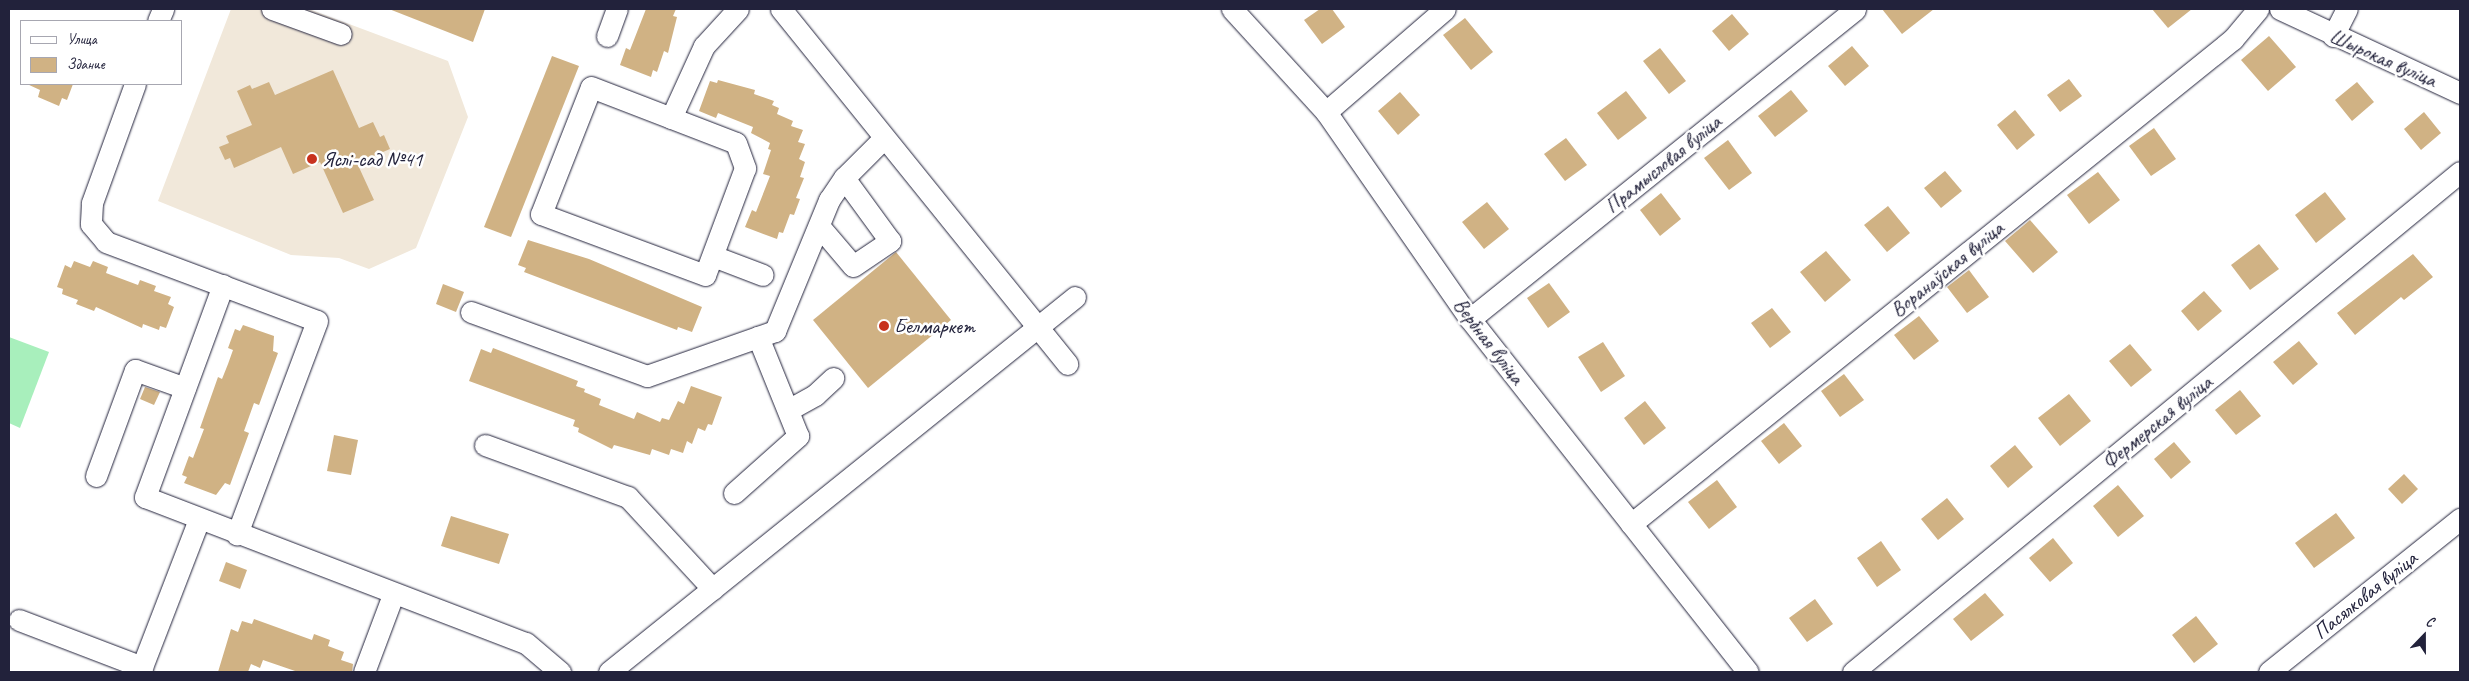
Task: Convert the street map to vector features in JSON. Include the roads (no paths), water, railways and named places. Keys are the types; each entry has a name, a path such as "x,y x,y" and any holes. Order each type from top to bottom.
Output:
{"street":[{"path":"272,9 341,34"},
{"path":"607,36 617,9"},
{"path":"671,118 704,46 738,9"},
{"path":"780,9 1067,364"},
{"name":"Вербная вуліца","path":"1232,9 1326,112 1470,319 1748,672"},
{"path":"1326,112 1444,9"},
{"name":"Прамысловая вуліца","path":"1470,319 1855,9"},
{"name":"Воранаўская вуліца","path":"1631,524 2233,40 2258,9"},
{"name":"Шырокая вуліца","path":"2280,9 2333,36 2460,93"},
{"path":"2333,36 2347,9"},
{"path":"135,85 92,203 92,224 106,242 317,321 237,534"},
{"path":"591,87 736,143 745,168 713,256 705,275 541,214 591,87"},
{"path":"471,312 647,376 775,331 829,200 844,178 884,139"},
{"name":"Фермерская вуліца","path":"1853,672 2460,172"},
{"path":"819,226 853,266 890,241 844,178"},
{"path":"713,256 763,275"},
{"path":"223,285 145,497 393,595 526,643 560,672"},
{"path":"609,672 1075,297"},
{"path":"734,493 798,436 758,337"},
{"path":"96,476 136,370 185,388"},
{"path":"788,410 815,395 834,378"},
{"path":"485,445 628,497 713,588"},
{"name":"Пасялковая вуліца","path":"2269,672 2460,518"},
{"path":"19,620 141,670 200,519"},
{"path":"364,672 393,595"}],"place":[{"name":"Яслі-сад №41","path":"312,159"},
{"name":"Белмаркет","path":"884,326"}]}
